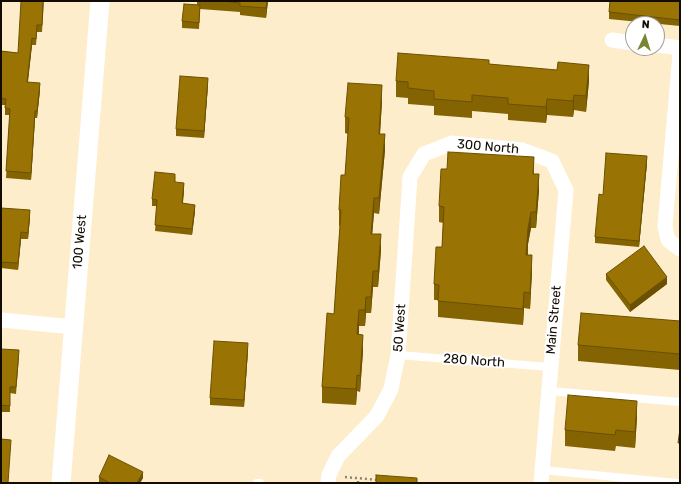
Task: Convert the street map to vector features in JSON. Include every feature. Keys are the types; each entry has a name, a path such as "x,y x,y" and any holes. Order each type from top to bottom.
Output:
{"street":[{"name":"100 West","path":"61,483 100,1"},
{"path":"612,40 625,42"},
{"path":"665,46 680,48"},
{"path":"680,54 665,226 668,240 680,249"},
{"name":"300 North","path":"424,154 452,143 522,150 552,161"},
{"name":"50 West","path":"328,483 329,475 338,456 377,416 391,389 398,355 410,177 424,154"},
{"name":"Main Street","path":"542,477 566,190 552,161"},
{"path":"1,320 74,327"}],"lane":[{"name":"280 North","path":"398,355 550,367"},
{"path":"550,391 680,402"},
{"path":"542,477 677,483"}],"path":[{"path":"344,477 379,480"},
{"path":"358,478 358,483"}],"building":[{"path":"21,1 43,1 42,25 37,25 36,39 32,38 27,82 40,83 37,111 35,111 31,173 6,171 10,109 5,108 6,99 1,98 1,51 18,53"},
{"path":"221,1 267,1 266,8 240,6 240,3"},
{"path":"610,1 680,1 680,20 665,18 665,16 644,16 609,12"},
{"path":"184,4 200,5 199,23 182,21"},
{"path":"398,53 489,60 489,64 557,70 558,62 589,65 586,96 574,95 573,101 547,99 546,107 508,104 508,98 472,95 472,102 434,99 434,91 408,88 408,82 396,81"},
{"path":"180,76 208,78 204,131 176,129"},
{"path":"348,83 382,85 379,134 385,134 379,198 374,198 371,234 381,234 378,271 373,271 371,297 366,297 365,310 359,310 357,334 363,335 360,376 357,375 356,389 322,387 327,313 334,314 341,210 339,210 341,175 345,175 349,118 345,117"},
{"path":"448,152 534,157 533,174 539,174 536,212 531,212 528,228 526,255 532,255 530,293 524,292 523,309 438,301 439,285 434,284 436,247 442,247 444,207 439,206 441,169 447,169"},
{"path":"606,153 647,156 639,241 595,237 599,194 603,195"},
{"path":"155,172 175,174 175,182 184,183 182,203 195,205 192,229 155,225 157,200 152,199"},
{"path":"1,208 30,210 28,233 21,232 18,263 1,262"},
{"path":"644,246 667,277 630,305 606,274"},
{"path":"581,313 680,321 680,354 578,345"},
{"path":"214,341 248,343 244,400 210,398"},
{"path":"1,349 19,350 16,387 10,387 10,406 1,405"},
{"path":"568,395 637,401 635,432 616,430 615,435 565,430"},
{"path":"680,429 680,443 678,443"},
{"path":"1,439 11,440 8,483 1,483"},
{"path":"109,455 143,472 137,483 110,483 99,477"},
{"path":"376,475 417,478 417,483 376,483"}]}
